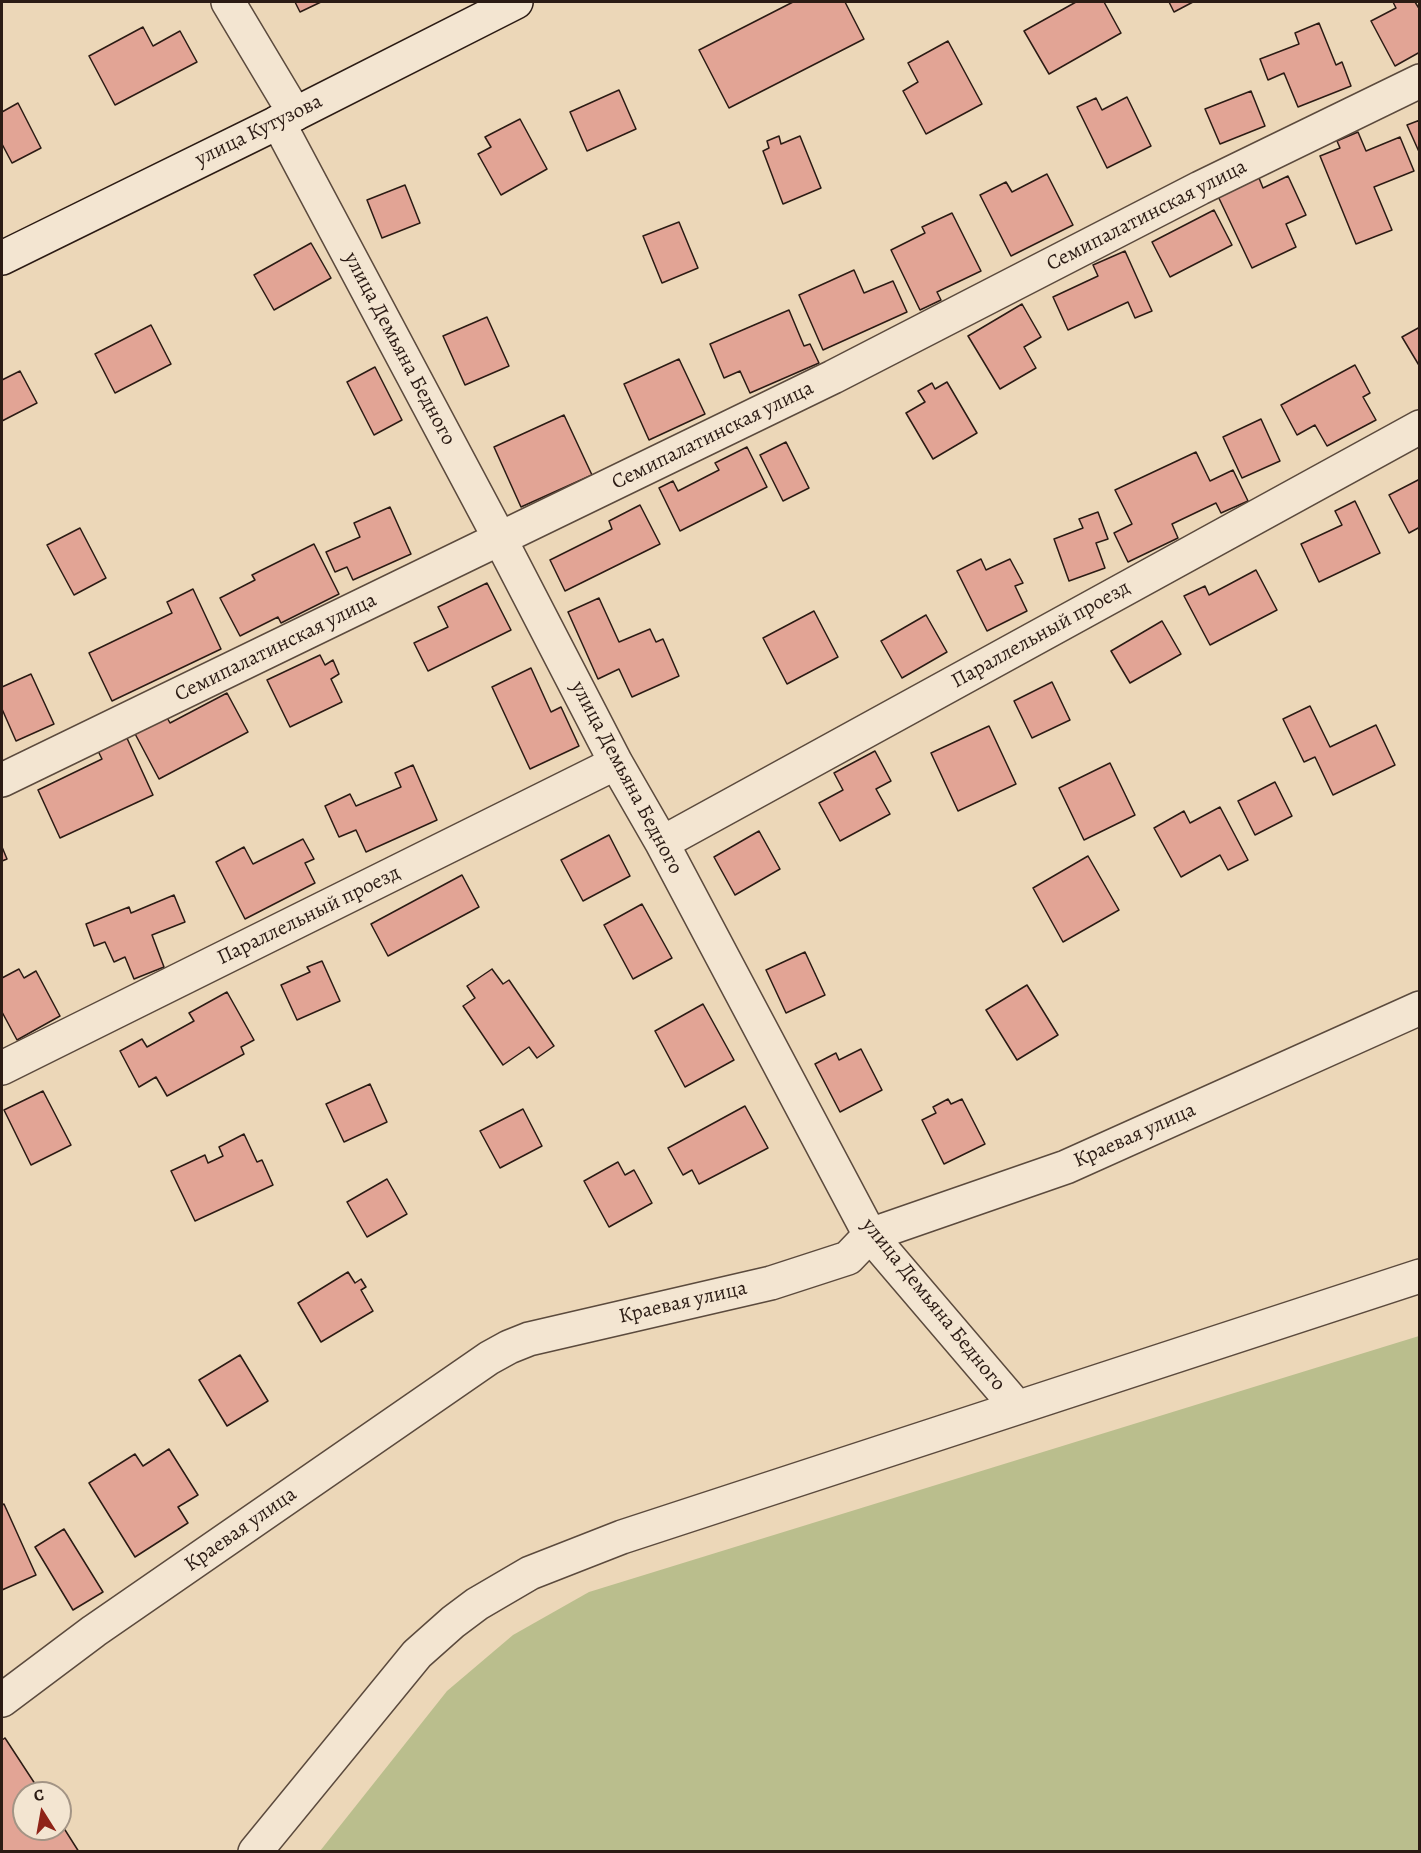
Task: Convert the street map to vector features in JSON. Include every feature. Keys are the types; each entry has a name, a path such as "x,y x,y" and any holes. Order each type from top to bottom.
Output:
{"street":[{"name":"улица Демьяна Бедного","path":"228,2 616,763 662,843 870,1234 1016,1406"},
{"name":"улица Кутузова","path":"2,258 516,2"},
{"name":"Семипалатинская улица","path":"2,780 833,377 1200,188 1419,81"},
{"name":"Параллельный проезд","path":"662,843 1419,427"},
{"name":"Параллельный проезд","path":"2,1068 616,763"},
{"name":"Краевая улица","path":"2,1700 94,1631 479,1365 509,1347 529,1339 771,1283 848,1258 870,1234 1066,1167 1419,1008"},
{"path":"255,1851 417,1654 453,1622 501,1589 561,1559 1016,1406 1419,1276"}],"green space":[{"path":"1419,1336 1419,1851 320,1851 447,1691 513,1635 589,1592"}],"building":[{"path":"295,2 321,2 300,12"},
{"path":"793,2 845,2 864,39 729,108 699,50"},
{"path":"1076,2 1104,2 1121,33 1049,74 1024,31"},
{"path":"1169,2 1193,2 1174,12"},
{"path":"1393,2 1415,2 1420,10 1420,52 1395,66 1371,21 1396,8"},
{"path":"1319,23 1336,65 1342,62 1351,86 1298,107 1284,73 1268,80 1260,59 1299,44 1295,33"},
{"path":"143,27 153,46 180,31 197,62 115,105 89,56"},
{"path":"948,41 982,104 926,134 903,91 918,82 908,63"},
{"path":"619,90 636,129 587,151 570,112"},
{"path":"1251,91 1265,126 1220,144 1205,109"},
{"path":"1127,97 1151,146 1107,168 1077,107 1096,98 1102,110"},
{"path":"18,103 41,148 12,163 2,144 2,112"},
{"path":"520,119 547,169 501,195 478,154 491,147 485,137"},
{"path":"1420,120 1420,154 1407,125"},
{"path":"1358,132 1366,151 1400,137 1414,171 1374,187 1392,230 1356,244 1320,156 1340,148 1337,141"},
{"path":"779,136 781,144 800,136 821,188 783,204 763,151 769,148 767,141"},
{"path":"1257,173 1263,188 1288,176 1306,215 1286,224 1296,247 1252,268 1216,192"},
{"path":"1047,174 1073,225 1011,256 980,195 1006,182 1012,192"},
{"path":"405,185 420,223 382,238 367,200"},
{"path":"1214,210 1232,245 1170,277 1152,242"},
{"path":"952,213 981,271 937,292 941,300 920,310 891,250 925,233 922,227"},
{"path":"679,222 698,268 662,283 643,236"},
{"path":"311,243 331,278 274,310 254,275"},
{"path":"1125,251 1152,311 1135,318 1128,302 1068,330 1053,297 1098,276 1093,265"},
{"path":"854,270 864,293 893,281 907,312 823,350 799,295"},
{"path":"1022,304 1041,337 1024,347 1036,368 1000,389 968,336"},
{"path":"789,310 804,346 810,344 819,363 750,393 740,371 724,378 710,344"},
{"path":"487,317 509,366 465,385 443,336"},
{"path":"151,325 171,364 115,393 95,354"},
{"path":"1420,327 1420,367 1402,337"},
{"path":"679,359 705,414 649,440 624,384"},
{"path":"1355,365 1370,393 1363,397 1376,420 1327,446 1315,425 1297,435 1281,405"},
{"path":"375,367 402,420 374,435 347,382"},
{"path":"20,371 37,403 2,421 2,380"},
{"path":"947,382 977,433 933,459 906,413 925,402 918,391 932,383 935,389"},
{"path":"564,415 592,475 521,507 494,447"},
{"path":"1261,419 1280,461 1242,478 1223,437"},
{"path":"786,442 809,488 783,501 760,455"},
{"path":"747,447 767,487 680,531 659,488 673,481 678,491 719,470 715,463"},
{"path":"1196,452 1210,481 1233,470 1248,501 1221,513 1216,503 1172,524 1178,538 1128,562 1114,533 1132,524 1115,490"},
{"path":"1420,479 1420,527 1409,533 1389,495"},
{"path":"1355,501 1380,553 1319,582 1301,544 1342,525 1335,511"},
{"path":"640,505 660,544 565,591 550,560 612,529 609,521"},
{"path":"390,507 411,554 353,580 347,567 335,572 326,552 360,537 354,523"},
{"path":"1098,512 1108,539 1096,543 1105,568 1069,581 1054,539 1083,528 1079,519"},
{"path":"80,528 106,578 74,595 47,545"},
{"path":"314,544 339,594 281,623 278,617 240,636 220,598 255,580 252,575"},
{"path":"981,559 986,570 1010,559 1023,583 1015,586 1027,611 987,631 957,571"},
{"path":"1256,570 1277,610 1210,645 1184,596 1205,586 1209,595"},
{"path":"487,583 511,630 428,671 414,643 448,627 438,607"},
{"path":"193,589 221,649 112,701 89,653 172,613 167,602"},
{"path":"599,598 619,642 650,629 656,642 663,639 679,676 632,697 619,669 598,679 568,612"},
{"path":"814,611 838,657 787,684 763,638"},
{"path":"926,615 947,652 902,678 881,641"},
{"path":"1162,621 1181,654 1130,683 1111,651"},
{"path":"320,655 325,665 333,660 339,674 331,679 342,702 290,727 267,680"},
{"path":"531,668 551,712 561,707 579,746 530,769 492,687"},
{"path":"31,674 54,724 16,741 2,709 2,687"},
{"path":"1052,682 1070,720 1032,738 1014,701"},
{"path":"227,693 248,732 159,779 133,730 165,714 170,723"},
{"path":"1310,706 1330,747 1376,725 1395,765 1333,795 1315,757 1304,762 1283,719"},
{"path":"989,726 1016,784 958,811 931,753"},
{"path":"126,736 153,795 60,838 38,790 102,759 97,749"},
{"path":"875,751 891,781 876,789 890,814 840,841 819,803 843,790 834,773"},
{"path":"1110,763 1135,815 1084,840 1059,788"},
{"path":"413,765 437,820 366,852 356,830 339,837 325,806 350,794 356,806 401,787 395,773"},
{"path":"1275,782 1292,816 1255,835 1238,801"},
{"path":"1220,807 1248,860 1228,870 1220,855 1181,877 1154,828 1184,811 1190,823"},
{"path":"759,831 780,869 735,895 714,857"},
{"path":"609,835 630,876 583,901 561,860"},
{"path":"303,839 314,859 305,863 315,883 245,919 216,862 244,847 253,864"},
{"path":"2,847 7,859 2,861"},
{"path":"1088,856 1119,910 1063,942 1033,888"},
{"path":"462,875 479,907 388,956 371,924"},
{"path":"174,895 185,922 152,935 164,967 134,979 125,957 114,962 105,942 94,946 86,924 129,907 131,913"},
{"path":"642,904 672,958 633,979 604,925"},
{"path":"805,952 825,995 786,1013 766,970"},
{"path":"322,961 340,1001 297,1020 281,985 310,972 307,967"},
{"path":"19,969 24,978 36,971 60,1016 17,1040 2,1012 2,978"},
{"path":"492,969 503,984 509,980 554,1046 537,1058 529,1047 503,1065 463,1006 475,998 467,986"},
{"path":"1027,985 1058,1035 1017,1060 986,1010"},
{"path":"227,992 254,1040 241,1047 244,1054 167,1096 156,1077 139,1087 120,1051 142,1039 147,1047 194,1021 189,1013"},
{"path":"703,1004 734,1060 685,1087 655,1031"},
{"path":"861,1049 882,1090 840,1112 815,1064 836,1053 839,1060"},
{"path":"370,1084 387,1122 344,1142 326,1104"},
{"path":"43,1091 71,1145 31,1165 4,1110"},
{"path":"948,1099 951,1104 962,1099 985,1144 944,1164 922,1120 936,1113 933,1107"},
{"path":"745,1106 768,1148 699,1184 692,1170 683,1175 668,1148"},
{"path":"523,1109 542,1146 500,1168 480,1131"},
{"path":"244,1134 257,1162 262,1160 273,1185 195,1221 171,1171 205,1155 208,1163 223,1156 219,1147"},
{"path":"618,1162 625,1175 634,1170 652,1203 609,1227 584,1181"},
{"path":"387,1179 407,1214 367,1237 347,1202"},
{"path":"348,1272 355,1283 361,1279 366,1287 361,1290 373,1311 321,1342 298,1303"},
{"path":"240,1355 268,1401 227,1426 199,1380"},
{"path":"169,1449 198,1495 178,1507 188,1523 135,1557 89,1483 135,1454 143,1466"},
{"path":"4,1504 36,1575 2,1590 2,1505"},
{"path":"64,1529 103,1592 73,1610 35,1547"},
{"path":"5,1738 33,1781 12,1781 12,1841 72,1841 79,1852 2,1852 2,1740"}]}
